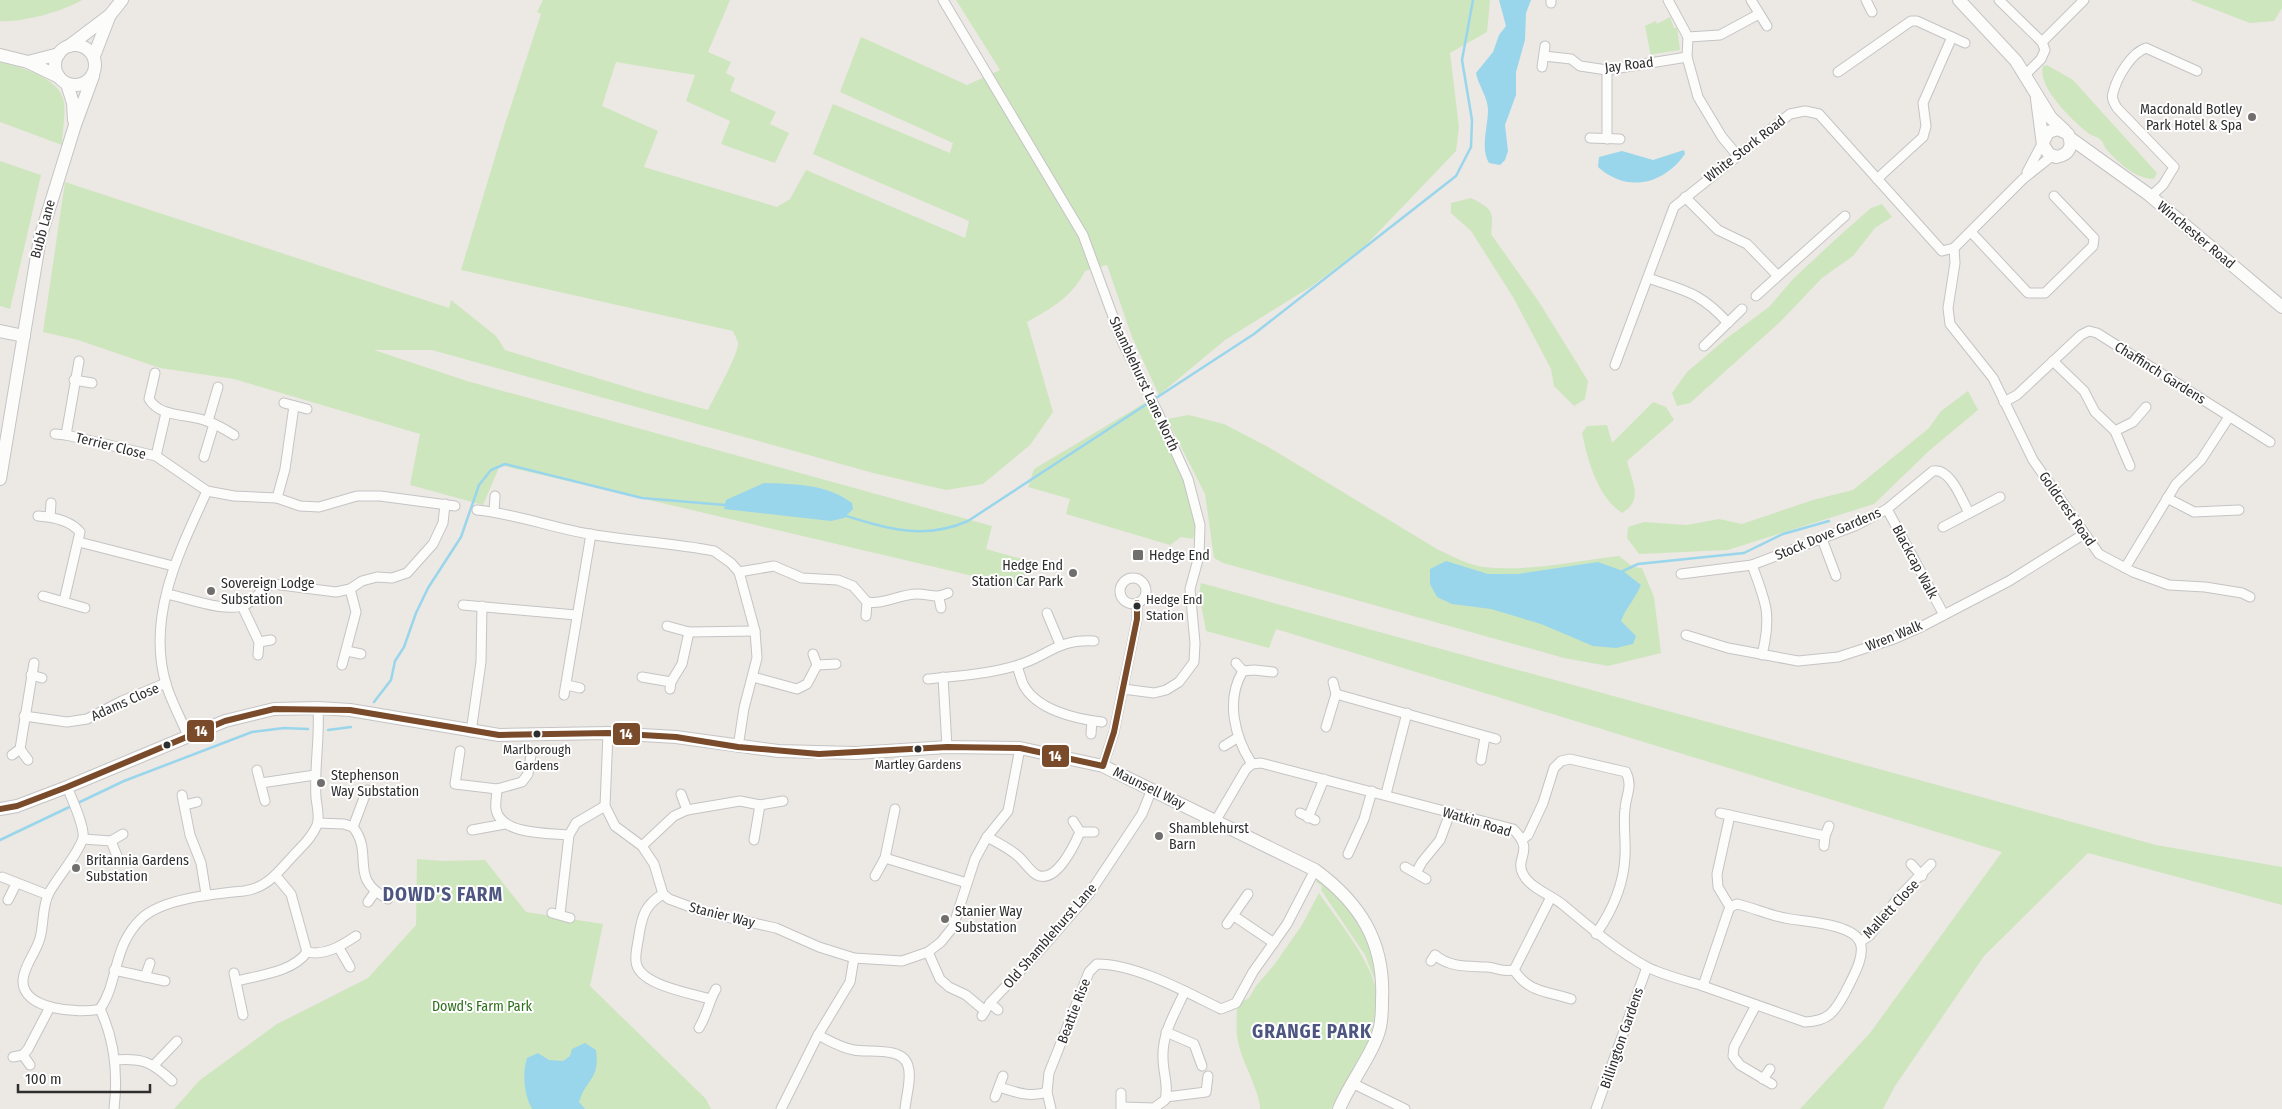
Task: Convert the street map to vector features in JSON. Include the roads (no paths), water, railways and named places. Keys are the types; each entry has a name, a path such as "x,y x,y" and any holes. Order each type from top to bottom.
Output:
{"street":[{"path":"0,55 28,62 63,81 84,84 93,76 96,68 94,56 100,36 110,15 122,0"},
{"name":"Shamblehurst Lane North","path":"944,0 1083,235 1122,341 1160,414 1188,479 1200,525 1199,556 1190,589 1196,643 1194,662 1178,682 1166,690 1154,693 1123,689"},
{"path":"1668,0 1688,37 1687,57 1698,97 1722,138 1737,155"},
{"path":"1751,0 1767,26"},
{"path":"1866,0 1872,12"},
{"name":"Winchester Road","path":"1959,0 1998,39 2026,74 2052,118 2068,135 2150,196 2282,307"},
{"path":"1999,0 2042,42 2045,50 2041,59 2026,74"},
{"path":"2042,42 2084,0"},
{"path":"1688,37 1720,35 1759,14"},
{"path":"63,81 55,68 64,50 110,15"},
{"path":"1838,72 1911,21 1917,21 1965,43"},
{"path":"1877,179 1923,137 1926,126 1923,103 1952,37"},
{"path":"28,62 80,46 94,56"},
{"path":"1542,67 1545,46"},
{"path":"2150,196 2162,185 2174,167 2116,108 2112,100 2112,93 2127,65 2139,51 2146,48 2197,71"},
{"name":"Jay Road","path":"1544,56 1571,60 1580,66 1607,70 1687,57"},
{"path":"1607,70 1607,139"},
{"name":"Bubb Lane","path":"0,479 40,238 74,125 93,76"},
{"name":"Bubb Lane","path":"63,81 73,103 74,125"},
{"name":"Winchester Road","path":"2036,92 2043,142"},
{"name":"White Stork Road","path":"1615,365 1674,207 1790,114 1805,111 1819,114 1942,251 1954,248"},
{"path":"2023,179 2045,135 2051,130 2058,129 2068,135 2071,146 2067,153 2060,156 2052,156 2046,152 2043,142"},
{"path":"1590,138 1620,139"},
{"name":"Winchester Road","path":"2067,153 2108,164"},
{"path":"1954,248 2023,179 2052,156"},
{"path":"1971,232 2028,293 2045,292 2093,246 2094,238 2054,196"},
{"path":"1685,197 1718,230 1747,244 1778,276"},
{"path":"1756,296 1845,216"},
{"name":"Goldcrest Road","path":"1954,248 1955,263 1948,308 1950,324 1993,378 2033,460 2099,554 2125,568 2169,585 2205,587 2242,593 2250,597"},
{"path":"1648,278 1700,296 1711,304 1728,323"},
{"path":"1704,346 1742,309"},
{"path":"0,330 24,336"},
{"name":"Chaffinch Gardens","path":"2004,402 2017,395 2081,335 2089,332 2097,333 2270,442"},
{"name":"Terrier Close","path":"66,435 74,380 79,361"},
{"path":"2053,361 2084,391 2095,412 2115,431 2130,466"},
{"path":"156,377 149,399 153,405 166,413 182,414 211,422 234,435"},
{"path":"74,380 92,383"},
{"path":"204,456 218,387"},
{"path":"284,403 307,409"},
{"path":"277,498 285,469 294,406"},
{"path":"2115,431 2133,422 2146,407"},
{"name":"Terrier Close","path":"156,456 166,413"},
{"path":"2125,568 2176,484 2201,460 2229,417"},
{"name":"Terrier Close","path":"55,434 156,456 206,491"},
{"name":"Stock Dove Gardens","path":"1681,574 1752,565 1822,538 1887,509 1933,471 1939,470 1946,474 1970,513"},
{"path":"188,736 166,683 160,631 173,566 206,491 234,496 277,498 300,506 319,507 357,496 380,496 456,506"},
{"path":"494,496 494,512"},
{"path":"1943,527 2000,497"},
{"path":"2167,498 2194,512 2239,510"},
{"path":"50,517 52,503"},
{"path":"167,594 229,608 242,606 250,602 263,588 273,584 336,592 350,589 362,581 377,577 392,578 407,573 433,544 443,523 445,504"},
{"name":"Blackcap Walk","path":"1887,509 1944,615"},
{"path":"477,510 518,516 552,527 591,534 691,547 714,552 731,562 739,572 755,632 757,658 744,708 738,747"},
{"path":"38,516 50,517 74,524 80,532 64,602"},
{"path":"564,696 591,534"},
{"name":"Wren Walk","path":"1686,635 1728,648 1762,655 1798,660 1838,657 1894,639 1944,615 2032,568 2084,534"},
{"path":"1822,538 1836,576"},
{"path":"79,542 173,566"},
{"path":"1752,565 1768,612 1768,630 1762,655"},
{"path":"739,572 774,566 802,578 838,580 853,586 867,602 877,604 918,594 939,598 948,593"},
{"path":"342,665 356,612 350,589"},
{"path":"43,596 85,608"},
{"path":"939,598 941,608"},
{"path":"866,616 867,602"},
{"path":"1103,766 1114,732 1138,619 1137,603"},
{"path":"463,605 576,615"},
{"path":"242,606 259,642 258,655"},
{"path":"471,732 481,662 482,606"},
{"path":"1046,613 1060,644"},
{"path":"667,626 689,632 755,632"},
{"path":"642,677 670,686 682,664 689,632"},
{"path":"259,642 271,640"},
{"path":"928,679 979,675 1017,666 1060,644 1078,640 1094,641"},
{"path":"347,651 361,654"},
{"path":"753,677 798,689 808,684 817,665 813,654"},
{"path":"28,760 20,749 34,663"},
{"path":"1236,663 1243,671"},
{"path":"817,665 836,664"},
{"path":"1017,666 1024,685 1034,698 1046,707 1097,722 1091,734"},
{"path":"1243,671 1272,672"},
{"path":"1216,820 1246,769 1252,764 1237,738 1233,700 1243,671"},
{"path":"31,675 42,678"},
{"path":"943,678 947,747"},
{"path":"1326,727 1336,694 1333,682"},
{"name":"Adams Close","path":"24,716 67,722 87,719 122,701 166,683"},
{"path":"567,685 580,688"},
{"path":"1336,694 1496,739"},
{"path":"67,787 77,812 82,839 48,895 40,938 25,969 22,982 32,997 50,1008 66,1012 85,1013 100,1010 106,1001 120,950 134,927 144,916 164,907 206,894 246,891 261,886 276,876 307,842 318,823 315,775 320,734 318,708"},
{"name":"Maunsell Way","path":"0,809 17,806 67,787 225,721 274,709 318,708 350,710 471,732 527,736 608,733 676,736 738,747 819,754 947,747 1020,748 1103,766 1315,870 1343,893 1359,913 1373,937 1381,964 1383,978 1380,1028 1339,1109"},
{"path":"1386,794 1407,713"},
{"path":"608,733 605,806 615,826 642,846 654,864 662,894 646,908 642,919 636,962 640,973 649,980 710,999"},
{"path":"1481,760 1485,737"},
{"path":"1224,746 1237,738"},
{"name":"Stanier Way","path":"662,894 669,899 704,912 776,928 819,947 854,958 902,961 928,952 941,942 953,927 975,859 987,837 1008,811 1020,748"},
{"path":"12,755 20,749"},
{"path":"460,751 455,784 497,789 522,782 528,774 532,755"},
{"path":"1523,839 1528,835 1543,802 1554,768 1562,761 1570,759 1626,772 1630,782 1624,809 1625,858 1610,914 1596,934"},
{"name":"Watkin Road","path":"1252,764 1261,763 1386,794 1513,829 1523,839 1525,846 1521,867 1523,874 1561,903 1596,934 1647,967 1805,1022 1819,1021 1832,1013 1861,958 1860,942"},
{"path":"257,770 262,783 265,801"},
{"path":"262,783 315,775"},
{"path":"1300,813 1312,819 1324,779"},
{"path":"497,789 496,809 505,824"},
{"name":"Old Shamblehurst Lane","path":"986,1010 1089,894 1142,814 1152,789"},
{"path":"353,827 367,790"},
{"path":"1348,854 1364,819 1372,791"},
{"path":"681,794 687,810"},
{"path":"197,802 184,800 190,835 201,863 206,894"},
{"path":"642,846 674,816 687,810 740,802 760,805 783,801"},
{"path":"754,840 760,805"},
{"path":"570,918 556,913 569,835 576,823 605,806"},
{"path":"875,876 885,858 895,809"},
{"path":"1416,873 1422,862 1440,840 1450,813"},
{"path":"1730,907 1718,887 1725,814 1825,836"},
{"path":"1073,821 1080,832"},
{"path":"318,823 353,827"},
{"path":"472,830 505,824 519,830 569,835"},
{"path":"1824,846 1829,826"},
{"path":"353,827 362,843 364,874 375,892 388,899"},
{"path":"987,837 1019,857 1036,875 1047,877 1054,873 1073,848 1080,832"},
{"path":"1080,832 1094,832"},
{"path":"82,839 111,842 123,834"},
{"path":"111,842 118,856"},
{"path":"885,858 967,883"},
{"name":"Mallett Close","path":"1911,864 1922,876"},
{"name":"Mallett Close","path":"1860,942 1870,935 1897,899 1922,876 1931,864"},
{"path":"1405,867 1426,879"},
{"name":"Beattie Rise","path":"1051,1109 1047,1092 1049,1072 1089,972 1097,964 1108,964 1146,976 1185,991 1221,1009 1236,1003 1253,972 1274,943 1315,870"},
{"path":"276,876 291,894 307,952"},
{"path":"2,877 48,895"},
{"path":"8,900 16,884"},
{"path":"368,902 375,892"},
{"path":"1227,924 1248,894"},
{"path":"1514,970 1551,897"},
{"path":"1703,986 1730,907 1737,904 1784,918 1829,925 1853,935 1860,942"},
{"path":"1234,916 1274,943"},
{"path":"307,952 315,954 339,948 356,936"},
{"path":"339,948 350,967"},
{"path":"243,1015 236,977 289,966 301,960 307,952"},
{"path":"928,952 940,980 986,1010 998,1010"},
{"path":"1435,954 1450,964 1490,967 1500,972 1514,970"},
{"path":"781,1109 818,1035 850,982 854,958"},
{"path":"145,977 150,964"},
{"name":"Billington Gardens","path":"1596,1109 1647,967"},
{"path":"114,970 166,981"},
{"path":"1514,970 1520,979 1533,990 1560,991 1571,999"},
{"path":"699,1028 708,1013 710,999 716,989"},
{"path":"1121,1093 1122,1108 1154,1108 1165,1100 1168,1090 1163,1059 1166,1032 1185,991"},
{"path":"1756,1005 1734,1047 1733,1056 1740,1065 1772,1084"},
{"path":"14,1057 23,1055 50,1008"},
{"path":"100,1010 107,1025 115,1060 116,1089 114,1109"},
{"path":"1166,1032 1194,1044 1202,1066"},
{"path":"818,1035 837,1045 855,1051 881,1050 905,1060 908,1066 905,1109"},
{"path":"154,1064 177,1041"},
{"path":"23,1055 30,1064"},
{"path":"115,1060 130,1059 154,1064 172,1081"},
{"path":"1763,1078 1770,1069"},
{"path":"995,1097 1003,1076"},
{"path":"1166,1097 1206,1092 1208,1076"},
{"path":"1352,1083 1405,1109"},
{"path":"999,1087 1029,1095 1047,1092"}],"water":[{"path":"1499,0 1531,0 1526,13 1525,40 1516,72 1516,95 1505,125 1508,151 1505,160 1500,165 1489,163 1486,157 1488,105 1476,73 1493,52 1499,35 1506,26"},
{"path":"1684,150 1685,154 1666,173 1644,182 1621,180 1609,175 1598,167 1599,157 1622,151 1653,160"},
{"path":"764,483 810,486 832,492 852,503 853,509 844,518 831,521 724,509 726,500"},
{"path":"1446,561 1488,574 1518,574 1598,562 1623,571 1641,585 1621,621 1636,636 1633,644 1616,648 1593,646 1541,624 1491,609 1452,604 1437,597 1430,584 1430,569"},
{"path":"585,1043 596,1050 597,1060 594,1073 579,1102 585,1109 532,1109 527,1097 525,1084 527,1058 538,1053 549,1060 563,1061 570,1056 572,1049"}],"waterway":[{"path":"846,516 892,528 922,531 952,527 968,521 1254,334 1456,176 1471,147 1472,120 1462,60 1473,0"},
{"path":"374,702 391,680 395,661 404,647 416,613 428,588 461,537 479,485 491,470 505,464 642,498 725,505"},
{"path":"1623,571 1638,564 1744,553 1783,534 1829,521"},
{"path":"328,730 351,727"},
{"path":"0,840 124,781 252,732 284,728 308,729"}],"place":[{"name":"Macdonald Botley Park Hotel & Spa","path":"2252,117"},
{"name":"Hedge End","path":"1138,555"},
{"name":"Hedge End Station Car Park","path":"1073,573"},
{"name":"Sovereign Lodge Substation","path":"211,591"},
{"name":"Hedge End Station","path":"1137,606"},
{"name":"Marlborough Gardens","path":"537,734"},
{"name":"Martley Gardens","path":"918,749"},
{"name":"Stephenson Way Substation","path":"321,783"},
{"name":"Shamblehurst Barn","path":"1159,836"},
{"name":"Britannia Gardens Substation","path":"76,868"},
{"name":"Stanier Way Substation","path":"945,919"}],"district":[{"name":"DOWD'S FARM","path":"443,894"},
{"name":"GRANGE PARK","path":"1312,1031"}],"park label":[{"name":"Dowd's Farm Park","path":"482,1006"}]}
